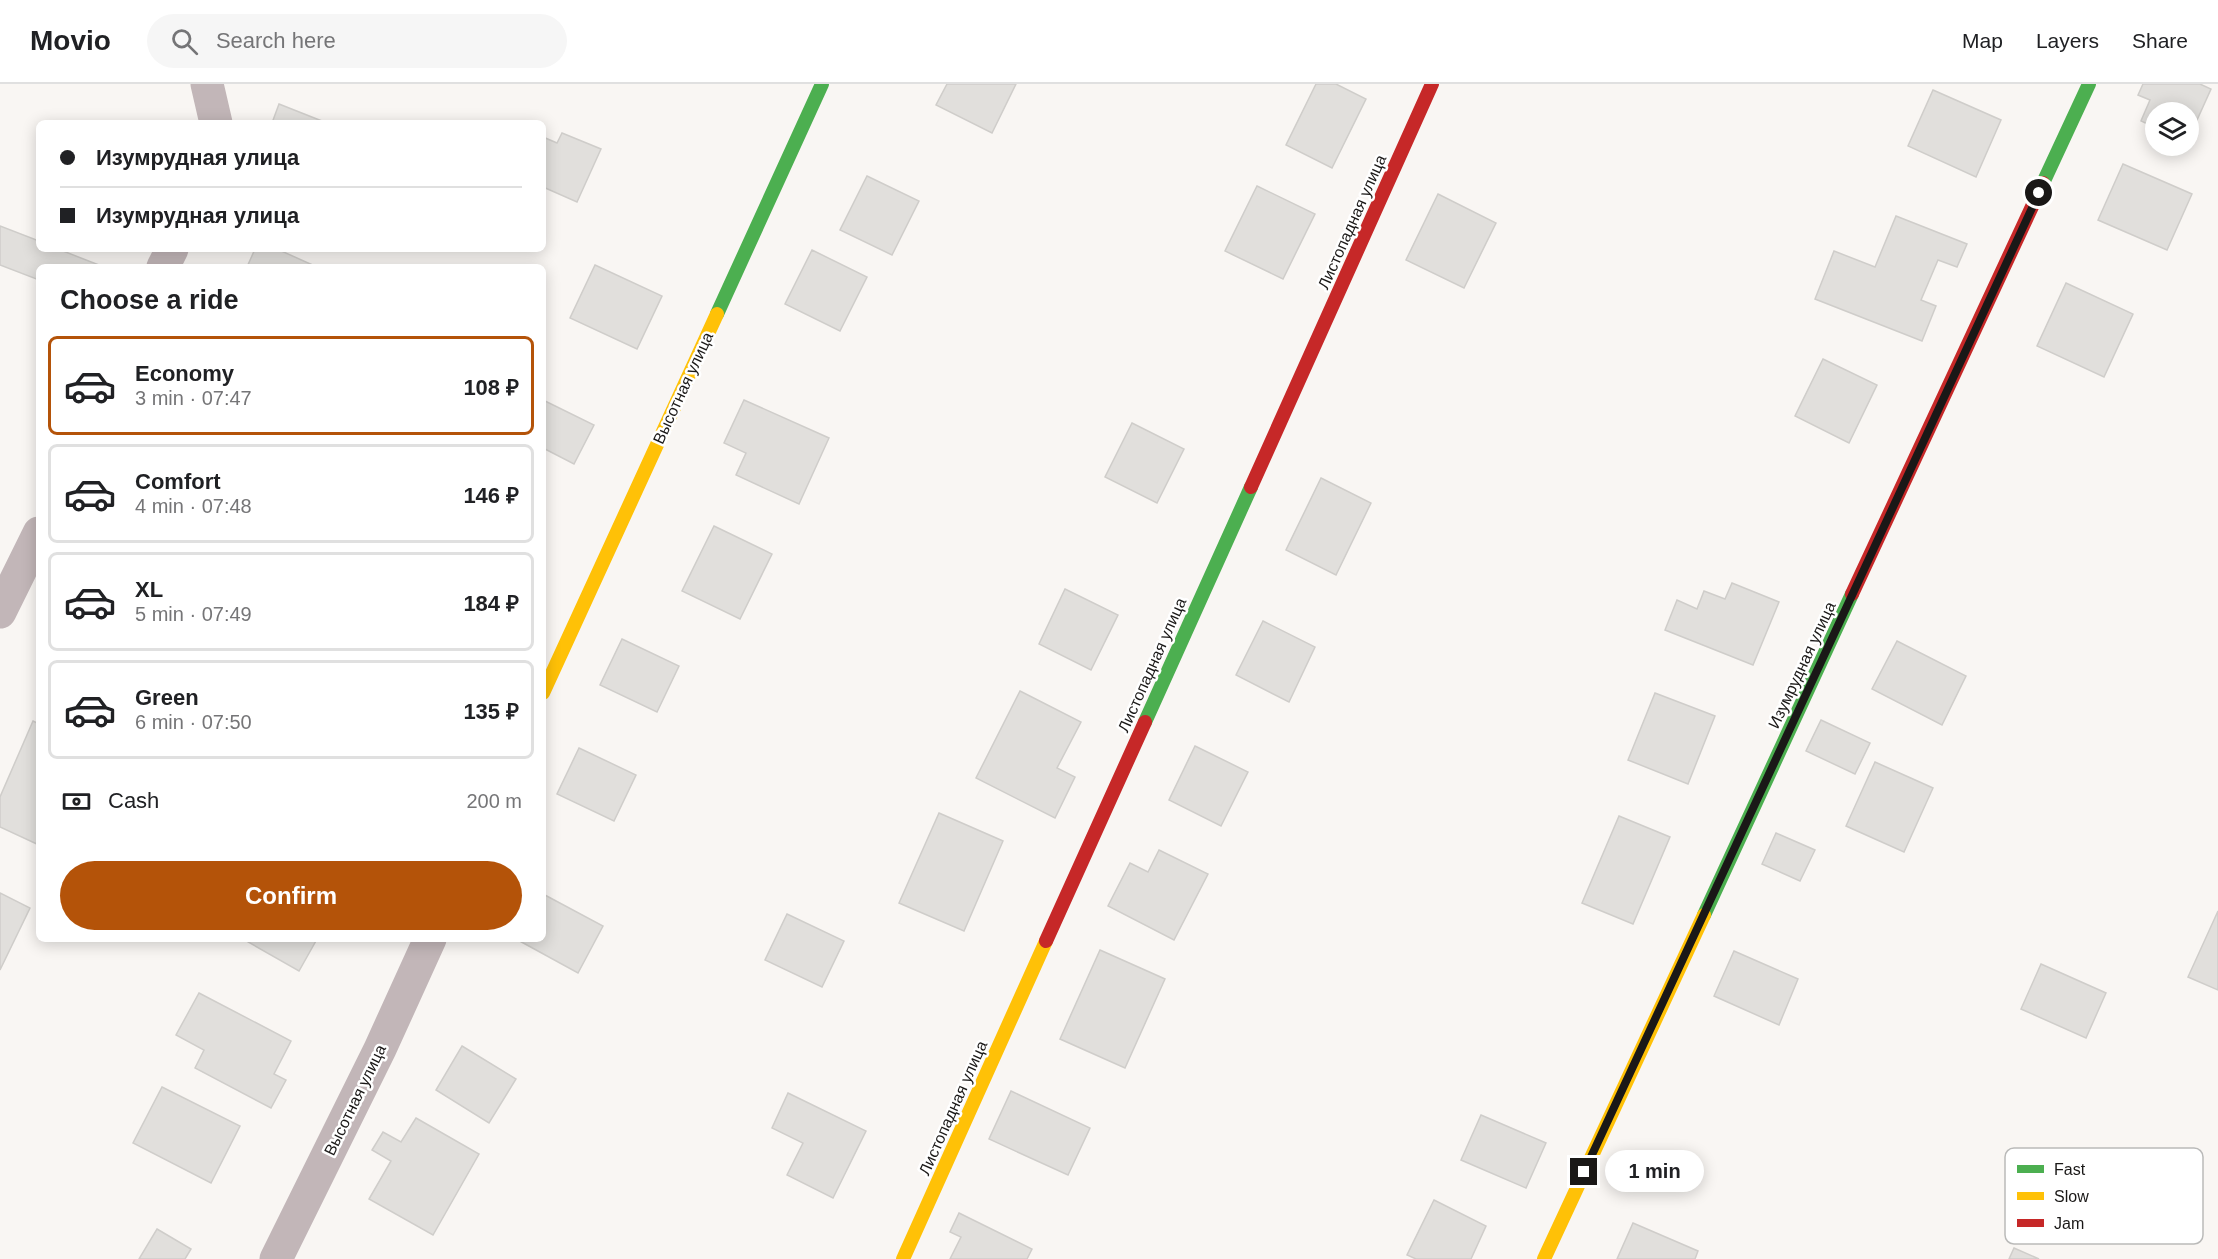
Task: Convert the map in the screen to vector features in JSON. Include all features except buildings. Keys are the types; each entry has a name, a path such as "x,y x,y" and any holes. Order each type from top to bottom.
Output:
{"street":[{"path":"207,84 215,120"},
{"name":"Высотная улица","path":"546,686 822,84"},
{"name":"Листопадная улица","path":"903,1259 1432,84"},
{"name":"Изумрудная улица","path":"1544,1259 2089,84"},
{"path":"0,612 36,539"},
{"name":"Высотная улица","path":"276,1259 380,1049 429,942"}],"traffic: fast":[{"path":"717,314 822,84"},
{"path":"2043,183 2089,84"},
{"path":"1145,722 1251,487"},
{"path":"1704,915 1852,594"}],"traffic: slow":[{"path":"546,686 717,314"},
{"path":"1544,1259 1704,915"},
{"path":"903,1259 1046,941"}],"traffic: jam":[{"path":"1251,487 1432,84"},
{"path":"1852,594 2043,183"},
{"path":"1046,941 1145,722"}],"route":[{"path":"1584,1172 2039,193"}]}
